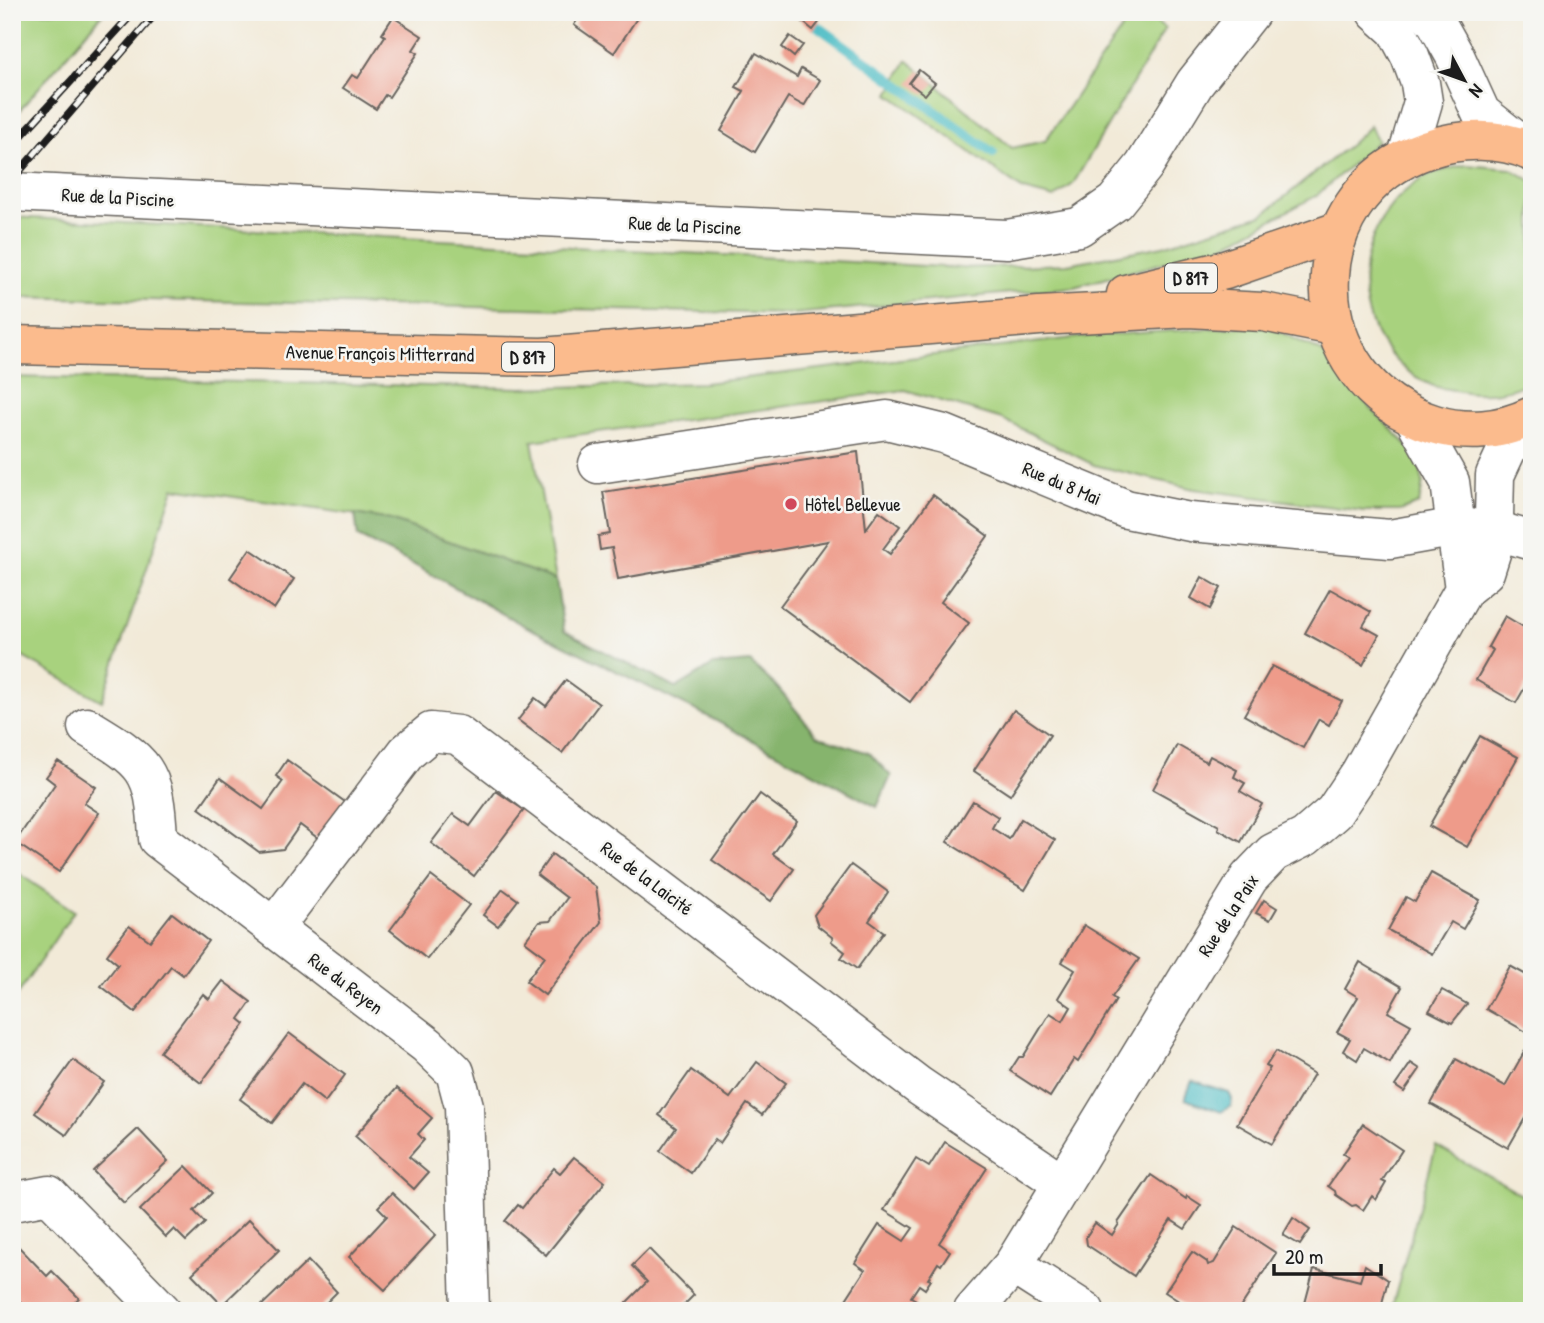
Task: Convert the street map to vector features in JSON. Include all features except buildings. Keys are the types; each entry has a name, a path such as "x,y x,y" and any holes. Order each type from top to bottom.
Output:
{"main road":[{"path":"1523,420 1481,430 1447,428 1414,418 1378,396 1351,364 1334,326 1328,278 1339,230 1356,201 1379,175 1407,156 1446,142 1488,141 1530,151"},
{"name":"Avenue François Mitterrand","path":"1039,316 1225,270 1339,230"},
{"name":"Avenue François Mitterrand","path":"13,345 542,357 1039,316 1188,308 1263,312 1334,326"}],"street":[{"name":"Rue de la Piscine","path":"12,192 1007,240 1079,227 1115,202 1144,166 1195,83 1251,12"},
{"path":"1376,12 1396,30 1420,83 1423,102 1407,156"},
{"path":"1427,12 1436,22 1455,56 1481,113 1530,151"},
{"path":"1414,418 1450,482 1457,527 1459,567 1464,589"},
{"name":"Rue du 8 Mai","path":"598,464 887,420 944,434 1126,509 1190,522 1390,539 1457,527 1515,536"},
{"path":"1515,536 1494,517 1495,475 1523,420"},
{"name":"Rue de la Paix","path":"973,1311 1013,1265 1249,878 1273,853 1304,837 1334,812 1360,773 1464,589 1485,572 1515,536"},
{"name":"Rue du Reyen","path":"87,727 132,755 150,779 157,812 158,839 427,1045 455,1072 464,1106 471,1311"},
{"name":"Rue de la Laicité","path":"274,927 407,752 431,732 458,735 919,1086 1062,1183"},
{"path":"12,1202 49,1195 162,1311"},
{"path":"1013,1265 1085,1311"}],"green space":[{"path":"12,12 104,12 12,119"},
{"path":"1144,13 1165,29 1073,184 1054,198 1023,190 889,94 907,60 1012,148 1045,141 1125,24"},
{"path":"1370,126 1378,141 1316,196 1221,247 1074,287 794,314 12,297 12,217 963,268 1067,264 1163,246 1262,215"},
{"path":"1466,165 1511,169 1532,181 1532,380 1497,392 1469,392 1436,387 1401,365 1381,341 1369,313 1364,283 1368,252 1379,223 1398,198 1425,177"},
{"path":"1266,325 1322,352 1362,399 1417,455 1423,482 1419,504 1400,511 1364,511 1194,489 1094,465 1002,419 905,390 532,441 556,580 391,520 174,488 102,701 12,651 12,377 521,388 704,383 1090,336"},
{"path":"355,514 391,520 556,580 564,631 676,688 713,665 750,662 778,688 817,736 869,753 891,776 877,807 707,716 523,625 358,537"},
{"path":"12,869 74,911 12,1003"},
{"path":"1436,1146 1532,1201 1532,1311 1391,1311"}],"water":[{"path":"1192,1081 1229,1093 1231,1106 1221,1112 1185,1099"}],"waterway":[{"path":"798,12 993,153"}],"railway":[{"path":"12,146 134,12"},
{"path":"12,180 157,12"}],"place":[{"name":"Hôtel Bellevue","path":"791,504"}]}
